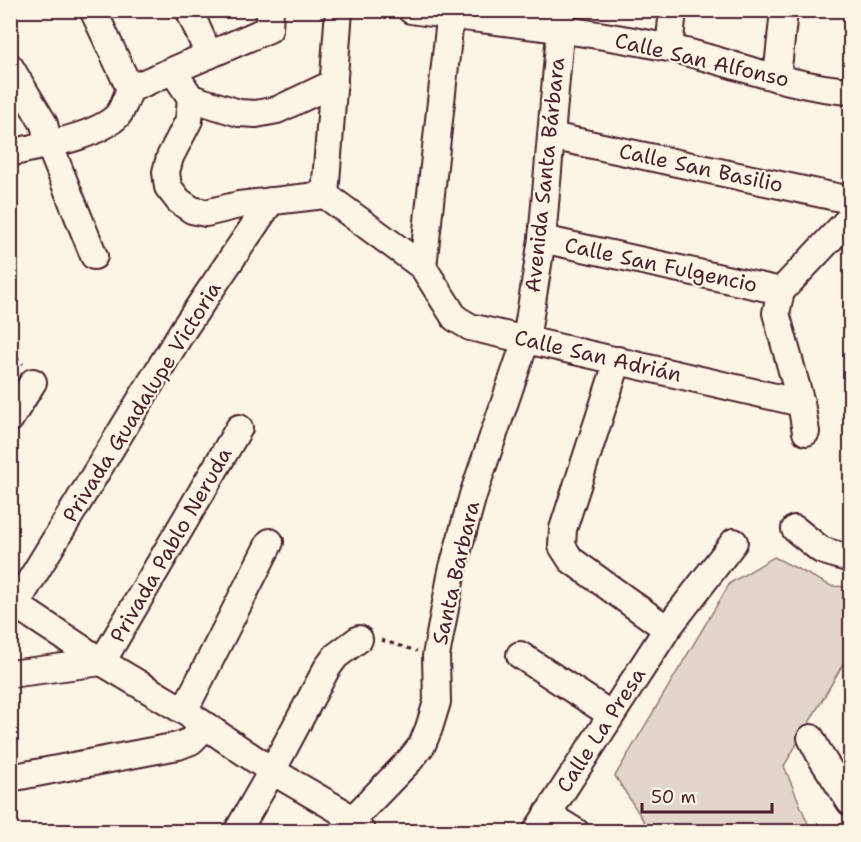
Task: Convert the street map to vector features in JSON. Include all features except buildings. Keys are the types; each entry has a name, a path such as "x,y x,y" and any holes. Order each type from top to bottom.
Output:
{"street":[{"path":"93,10 130,89"},
{"path":"189,10 209,55"},
{"path":"10,153 105,127 119,114 130,89 269,29 270,10"},
{"path":"325,195 339,10"},
{"name":"Calle San Alfonso","path":"411,10 561,20 777,78 830,90 850,91"},
{"path":"669,48 673,10"},
{"path":"777,78 784,10"},
{"path":"423,267 451,13"},
{"name":"Avenida Santa Bárbara","path":"526,340 542,239 561,20"},
{"path":"10,67 44,124 49,144 94,256"},
{"path":"173,71 191,98 189,120 170,157 166,172 168,187 179,201 192,210 206,213 239,205 325,195 423,267"},
{"path":"191,98 239,113 256,114 277,110 334,83"},
{"name":"Calle San Basilio","path":"551,135 850,200"},
{"name":"Privada Guadalupe Victoria","path":"13,602 183,330 271,201"},
{"path":"806,432 801,403 776,313 781,291 850,218"},
{"name":"Calle San Fulgencio","path":"542,239 781,291"},
{"name":"Calle San Adrián","path":"423,267 455,318 470,327 801,403"},
{"name":"Santa Barbara","path":"357,826 422,745 429,728 437,702 436,656 452,571 470,506 526,340"},
{"path":"618,360 563,529 562,546 571,560 667,629"},
{"path":"10,419 33,382"},
{"name":"Privada Pablo Neruda","path":"102,662 239,428"},
{"path":"795,529 821,550 850,559"},
{"path":"184,711 270,542"},
{"name":"Calle La Presa","path":"542,822 667,629 734,542"},
{"path":"13,602 102,662 207,726 272,771 339,810 357,826"},
{"path":"237,831 327,669 336,656 359,639"},
{"path":"519,655 610,714"},
{"path":"10,674 102,662"},
{"path":"10,778 178,746 191,741 207,726"},
{"path":"811,738 821,758 850,802"},
{"path":"542,822 576,831"}],"path":[{"path":"359,639 375,639 436,656"}],"shaded area":[{"path":"774,557 831,586 850,587 850,652 784,766 811,831 650,831 615,776 730,583"}]}
